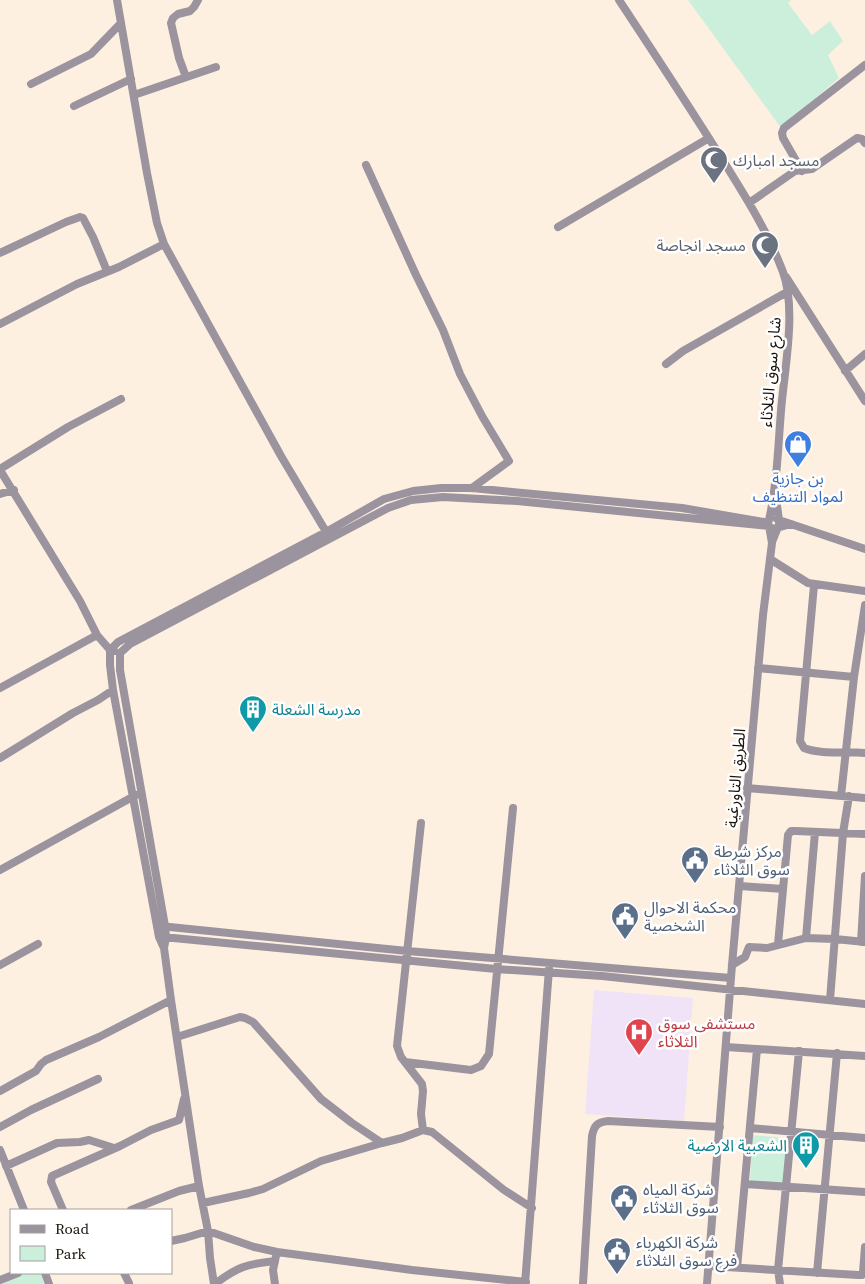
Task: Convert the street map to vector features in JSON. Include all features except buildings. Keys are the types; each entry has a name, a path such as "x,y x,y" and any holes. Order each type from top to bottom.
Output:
{"street":[{"path":"116,0 156,214 164,244 281,456 331,539"},
{"path":"186,77 178,58 171,23 172,18 194,8 198,0"},
{"name":"شارع سوق الثلاثاء","path":"619,0 761,222 784,273 790,312 775,493"},
{"path":"31,84 91,54 121,23"},
{"path":"802,171 783,138 784,128 865,65"},
{"path":"134,95 216,67"},
{"path":"74,106 131,79"},
{"path":"558,227 709,138"},
{"path":"749,203 795,171 812,170 856,138 862,139 865,143"},
{"path":"366,166 443,330 460,374 509,461 472,488"},
{"path":"0,253 80,217 83,218 93,237 108,271"},
{"path":"0,324 77,284 164,244"},
{"path":"784,273 865,401"},
{"path":"666,364 682,351 787,292"},
{"path":"845,371 865,354"},
{"path":"120,653 110,650 97,635 80,601 0,469 68,427 121,399"},
{"path":"275,1261 244,1266 215,1284 185,1096 141,792 120,670 120,653 130,644 215,594 384,499 400,494 441,488 472,488 682,508 769,523"},
{"path":"0,494 14,490"},
{"path":"772,543 769,523 775,493"},
{"path":"772,543 778,524 775,493"},
{"path":"161,926 133,796 113,690 110,650 118,642 331,539 388,508 411,500 443,497 517,501 590,509 769,523"},
{"path":"590,499 590,509"},
{"path":"769,523 772,529 778,524 791,524 865,549"},
{"name":"الطريق التاورغية","path":"707,1284 758,668 772,543"},
{"path":"770,559 808,584 865,591"},
{"path":"814,585 800,741 804,748 813,752 865,752"},
{"path":"830,1000 845,796 846,751 854,677 862,640 865,604"},
{"path":"0,688 97,635"},
{"path":"758,668 854,677"},
{"path":"0,758 113,690"},
{"path":"748,788 865,798"},
{"path":"0,870 141,792"},
{"path":"405,1062 471,1070 481,1066 489,1054 513,808"},
{"path":"421,823 397,1046 405,1062 422,1084 421,1114 423,1130"},
{"path":"778,944 788,835 796,831 865,834"},
{"path":"806,938 814,832"},
{"path":"732,965 745,957 749,947 767,948 806,938 835,938 863,942 865,876"},
{"path":"740,886 783,889"},
{"path":"161,926 407,951 731,978"},
{"path":"163,937 496,969 602,976 865,1004"},
{"path":"0,965 38,944"},
{"path":"172,1241 208,1231 254,1247 277,1252 525,1283 550,963"},
{"path":"0,1091 36,1071 40,1064 46,1060 99,1038 171,1000"},
{"path":"177,1038 240,1017 253,1022 321,1099 382,1143"},
{"path":"726,1047 865,1056"},
{"path":"736,1268 757,1049"},
{"path":"780,1284 778,1270 799,1052"},
{"path":"817,1273 837,1054"},
{"path":"0,1128 31,1110 98,1079"},
{"path":"63,1209 51,1182 52,1176 151,1130 179,1120 185,1096"},
{"path":"583,1284 592,1136 596,1124 608,1121 720,1127"},
{"path":"750,1128 865,1138"},
{"path":"203,1203 256,1191 321,1161 402,1138 423,1130 432,1132 504,1190 532,1208"},
{"path":"6,1166 57,1143 89,1140 114,1148"},
{"path":"0,1150 24,1209"},
{"path":"745,1184 865,1192"},
{"path":"133,1209 150,1201 199,1186"},
{"path":"709,1266 862,1275 865,1248"},
{"path":"275,1284 273,1270 277,1252"},
{"path":"0,1280 15,1274"},
{"path":"124,1274 129,1283"}],"shaded area":[{"name":"مستشفى سوق الثلاثاء","path":"594,990 693,998 684,1121 585,1114"}],"green space":[{"path":"688,0 791,0 788,3 812,35 830,21 843,41 828,55 839,78 781,128"},
{"path":"752,1135 788,1138 784,1185 750,1181"},
{"path":"20,1274 41,1274 44,1284 0,1284 0,1282"}],"place":[{"name":"مسجد امبارك","path":"714,184"},
{"name":"مسجد انجاصة","path":"765,269"},
{"name":"بن جازية لمواد التنظيف","path":"798,468"},
{"name":"مدرسة الشعلة","path":"253,733"},
{"name":"مركز شرطة سوق الثلاثاء","path":"695,884"},
{"name":"محكمة الاحوال الشخصية","path":"625,940"},
{"name":"مستشفى سوق الثلاثاء","path":"639,1056"},
{"name":"الشعبية الارضية","path":"806,1169"},
{"name":"شركة المياه سوق الثلاثاء","path":"624,1222"},
{"name":"شركة الكهرباء فرع سوق الثلاثاء","path":"617,1275"}]}
